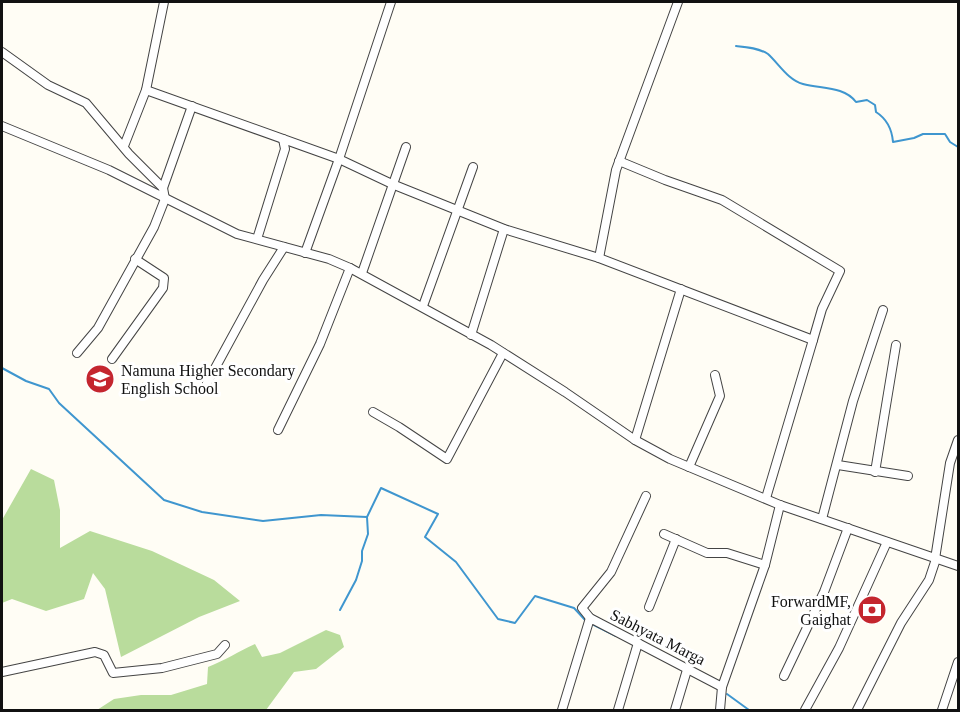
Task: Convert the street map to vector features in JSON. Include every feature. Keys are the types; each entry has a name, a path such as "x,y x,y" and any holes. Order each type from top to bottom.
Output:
{"street":[{"path":"124,146 146,90 164,2"},
{"path":"305,253 391,2"},
{"path":"599,258 611,190 619,161 678,2"},
{"path":"2,52 48,85 86,103 129,154 163,188"},
{"path":"146,90 339,159 392,184 504,229 599,258 813,340"},
{"path":"77,353 98,328 154,227 165,199 163,188 192,106"},
{"path":"2,126 109,170 237,234 350,267 423,306 502,353 635,440 688,467 780,505 958,566"},
{"path":"256,239 285,149 283,139"},
{"path":"362,273 406,147"},
{"path":"619,161 664,180 722,200 840,271 822,309 766,498"},
{"path":"423,306 473,166"},
{"path":"471,335 504,229"},
{"path":"207,383 263,280 284,247"},
{"path":"112,359 163,288 164,278 135,259"},
{"path":"278,430 320,344 350,267"},
{"path":"635,440 681,289"},
{"path":"822,519 854,400 883,310"},
{"path":"875,472 896,345"},
{"path":"373,412 447,459 502,353"},
{"path":"688,467 720,396 715,375"},
{"path":"857,711 901,623 929,579 936,559 950,463 958,440"},
{"path":"838,465 908,476"},
{"path":"590,618 582,608 612,572 646,496"},
{"name":"Sabhyata Marga","path":"562,711 590,618 722,687 765,565 780,505"},
{"path":"784,676 824,592 848,528"},
{"path":"664,534 707,553 727,553 765,565"},
{"path":"649,607 676,539"},
{"path":"805,711 839,648 887,542"},
{"path":"618,711 638,643"},
{"path":"2,672 58,658 95,652 104,656 113,673 162,668 217,654 225,645"},
{"path":"942,711 958,662"},
{"path":"675,711 687,670"},
{"path":"720,711 722,687"}],"green space":[{"path":"31,469 54,480 60,510 60,548 90,531 152,551 214,580 240,601 199,617 121,657 105,589 93,573 84,599 46,611 12,599 2,603 2,520"},
{"path":"326,630 340,635 344,647 316,669 294,672 266,710 97,710 114,699 141,695 171,695 207,684 208,667 255,644 262,657 280,653"}],"waterway":[{"path":"736,46 757,49 768,54 798,82 845,93 856,102 867,100 875,105 876,112 886,121 893,142 923,134 945,134 950,142 958,147"},
{"path":"2,368 26,381 49,389 59,403 164,500 202,512 263,521 321,515 367,517 381,488 438,514 425,537 456,562 498,619 515,623 535,596 574,608 586,621"},
{"path":"340,610 356,580 362,561 362,551 368,534 367,517"},
{"path":"594,625 616,636"},
{"path":"727,694 749,710"}],"place":[{"name":"Namuna Higher Secondary English School","path":"100,379"},
{"name":"ForwardMF, Gaighat","path":"872,610"}]}
